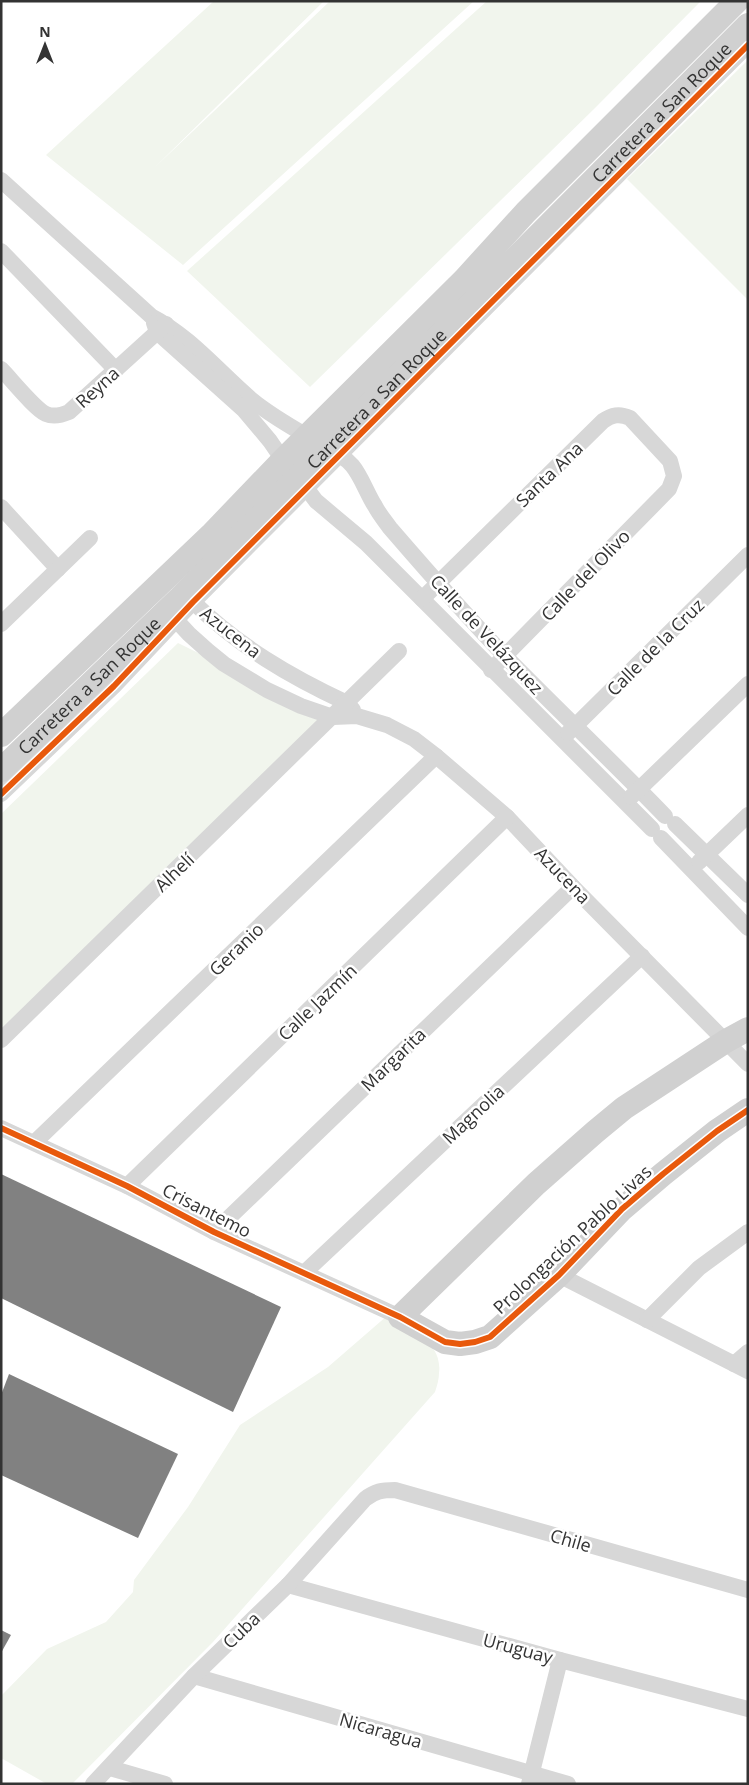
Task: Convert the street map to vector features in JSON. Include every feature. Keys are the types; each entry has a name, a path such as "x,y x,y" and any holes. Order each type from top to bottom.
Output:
{"main road":[{"name":"Carretera a San Roque","path":"310,465 307,436 464,280 526,212 737,1"},
{"name":"Carretera a San Roque","path":"1,770 63,710 178,606 310,465 748,25"},
{"path":"310,465 312,446 347,397"},
{"name":"Carretera a San Roque","path":"1,735 211,535 248,497 310,465"},
{"path":"110,632 158,603 178,606 183,571 211,535"},
{"path":"1,740 37,725 63,710"},
{"path":"400,1317 536,1184 624,1108 726,1041 748,1029"},
{"name":"Prolongación Pablo Livas","path":"400,1317 445,1342 460,1344 490,1337 559,1275 622,1209 662,1174 717,1131 748,1110"}],"street":[{"path":"248,405 267,437 310,465 748,45"},
{"path":"1,180 248,405 276,418 307,436"},
{"path":"1,251 116,370"},
{"name":"Reyna","path":"1,369 41,411 52,415 69,412 162,328"},
{"name":"Santa Ana","path":"422,599 603,421 611,416 623,415 630,418 670,461 674,476"},
{"name":"Calle de Velázquez","path":"748,895 506,657 437,583 387,524 375,507 356,470 349,462 310,465 316,501 366,543 692,869 748,928"},
{"name":"Calle del Olivo","path":"491,670 506,657 669,489 674,476"},
{"path":"2,509 58,569"},
{"path":"366,543 387,524"},
{"path":"1,624 90,538"},
{"name":"Calle de la Cruz","path":"561,739 748,555"},
{"path":"1,794 114,686 178,606 208,652 231,669 267,690 302,706 333,717"},
{"name":"Azucena","path":"178,606 240,642 280,669 352,709 414,739 436,756 507,817 573,887 748,1064"},
{"path":"352,709 399,652"},
{"path":"625,802 640,790 748,684"},
{"name":"Azucena","path":"333,717 352,709"},
{"name":"Alhelí","path":"1,1040 333,717"},
{"name":"Geranio","path":"35,1142 436,756"},
{"path":"692,869 748,815"},
{"name":"Calle Jazmín","path":"127,1186 507,817"},
{"name":"Margarita","path":"214,1232 573,887"},
{"name":"Magnolia","path":"304,1273 642,956"},
{"name":"Crisantemo","path":"1,1128 127,1186 214,1232 400,1317"},
{"path":"647,1320 698,1268 748,1232"},
{"path":"559,1275 741,1368 748,1352"},
{"name":"Cuba","path":"94,1784 194,1676 288,1585 365,1499 380,1490 395,1490"},
{"name":"Chile","path":"395,1490 748,1590"},
{"name":"Uruguay","path":"288,1585 560,1660 748,1709"},
{"path":"530,1779 560,1660"},
{"name":"Nicaragua","path":"194,1676 530,1779 568,1784"},
{"path":"110,1768 165,1784"}],"shaded area":[{"path":"214,1 324,1 153,169 330,1 474,1 183,265 46,155"},
{"path":"487,1 701,1 595,108 310,387 187,271"},
{"path":"748,60 748,300 627,179"},
{"path":"178,643 329,717 1,1040 1,814"},
{"path":"388,1315 415,1331 436,1353 439,1362 439,1373 435,1392 213,1642 72,1784 47,1784 1,1758 1,1696 47,1649 106,1622 133,1592 134,1580 188,1507 240,1425 328,1367"}],"building":[{"path":"1,1174 281,1307 233,1412 1,1298"},
{"path":"9,1374 178,1454 138,1538 1,1475 1,1395"},
{"path":"1,1630 11,1635 1,1653"}],"cycle path":[{"path":"1,794 114,686 193,602 748,45"},
{"path":"1,1128 127,1186 214,1232 400,1317 445,1342 460,1344 490,1337 559,1275 622,1209 717,1131 748,1110"}]}
